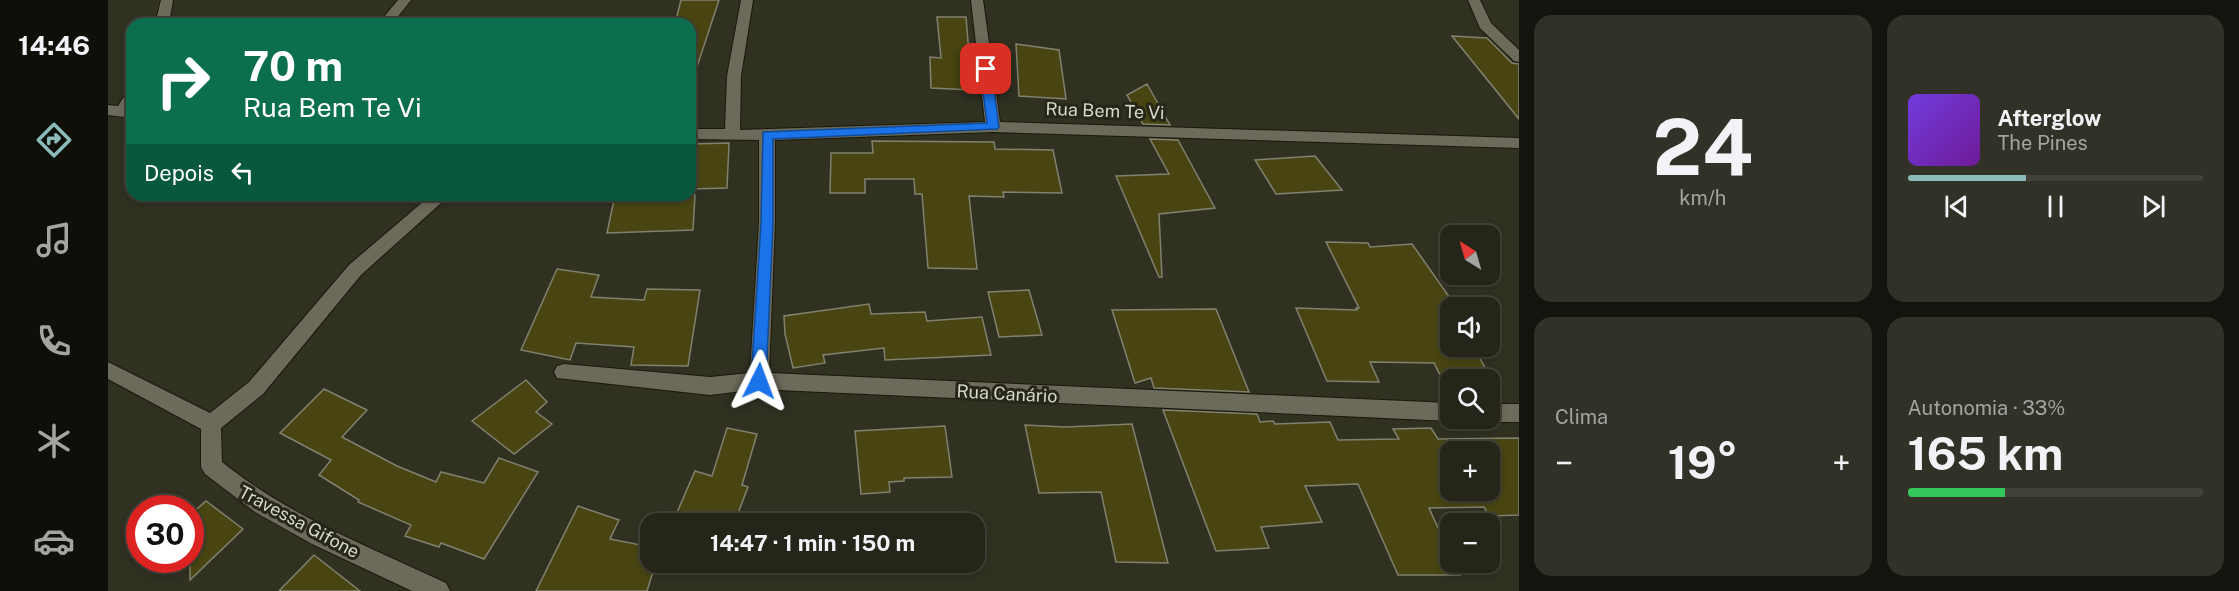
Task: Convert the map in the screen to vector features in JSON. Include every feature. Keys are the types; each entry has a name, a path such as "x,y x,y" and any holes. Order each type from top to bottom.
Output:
{"street":[{"path":"163,18 167,0"},
{"path":"390,18 405,0"},
{"path":"732,135 734,76 747,0"},
{"path":"976,0 993,127"},
{"path":"1474,0 1485,25 1519,58"},
{"name":"Rua Bem Te Vi","path":"696,134 767,135 993,127 1209,135 1406,137 1519,143"},
{"path":"759,381 767,223 767,135"},
{"path":"108,370 211,424 256,388 355,270 435,201"},
{"name":"Rua Canário","path":"564,372 710,386 759,381 1318,408 1440,412"},
{"path":"1500,413 1519,413"},
{"name":"Travessa Gifone","path":"211,424 212,467 237,490 310,531 438,591"}],"building":[{"path":"681,0 719,0 696,70 696,18 676,18"},
{"path":"937,17 966,17 972,90 931,88 930,57 941,58"},
{"path":"1452,36 1487,38 1512,63 1519,64 1519,119"},
{"path":"1016,44 1059,50 1066,99 1019,96"},
{"path":"1147,84 1170,125 1143,124 1127,95"},
{"path":"1150,139 1178,140 1215,208 1159,214 1162,277 1159,277 1116,176 1169,174"},
{"path":"872,141 994,142 995,149 1053,150 1062,193 1003,192 1004,197 969,196 977,269 928,268 922,194 915,194 914,179 865,179 865,193 830,193 831,153 873,153"},
{"path":"729,143 727,188 696,189 696,144"},
{"path":"1315,156 1342,190 1276,194 1255,160"},
{"path":"614,201 695,201 693,230 607,233"},
{"path":"1326,242 1368,243 1370,247 1412,244 1449,297 1440,297 1440,357 1479,357 1486,369 1440,369 1440,375 1434,363 1370,362 1379,382 1327,381 1296,308 1357,310 1356,308 1359,308"},
{"path":"557,269 599,275 591,297 644,300 647,289 700,290 688,366 631,365 634,347 576,343 570,360 521,350"},
{"path":"1029,290 1042,335 999,337 988,292"},
{"path":"869,304 871,314 925,312 927,321 982,317 991,355 885,360 884,348 823,355 825,363 793,368 785,334 784,316"},
{"path":"1216,309 1249,392 1154,388 1151,378 1135,383 1112,310"},
{"path":"526,380 547,402 536,412 552,424 514,454 472,421"},
{"path":"324,389 367,410 342,437 397,466 436,482 441,472 484,483 499,458 538,472 484,559 441,543 439,547 405,536 411,525 358,502 359,500 319,475 331,460 280,433"},
{"path":"1163,410 1257,414 1260,422 1273,421 1275,424 1330,422 1338,440 1399,439 1393,429 1431,428 1438,439 1519,438 1519,515 1500,516 1500,513 1487,513 1484,507 1429,508 1440,532 1440,573 1459,573 1460,575 1398,575 1358,484 1305,486 1322,522 1261,527 1269,548 1216,551"},
{"path":"1132,424 1168,563 1116,562 1101,492 1039,493 1025,425 1066,427"},
{"path":"945,426 952,477 904,478 904,481 889,482 890,492 861,494 855,431"},
{"path":"727,428 757,434 742,485 748,487 738,513 677,513 695,471 712,476"},
{"path":"206,501 243,529 204,567 204,503"},
{"path":"578,506 619,520 610,539 640,545 640,573 653,573 647,591 536,591"},
{"path":"314,555 360,591 279,591"},
{"path":"190,573 197,573 190,580"}],"route":[{"path":"759,381 767,223 767,135 993,127 986,69"}]}
